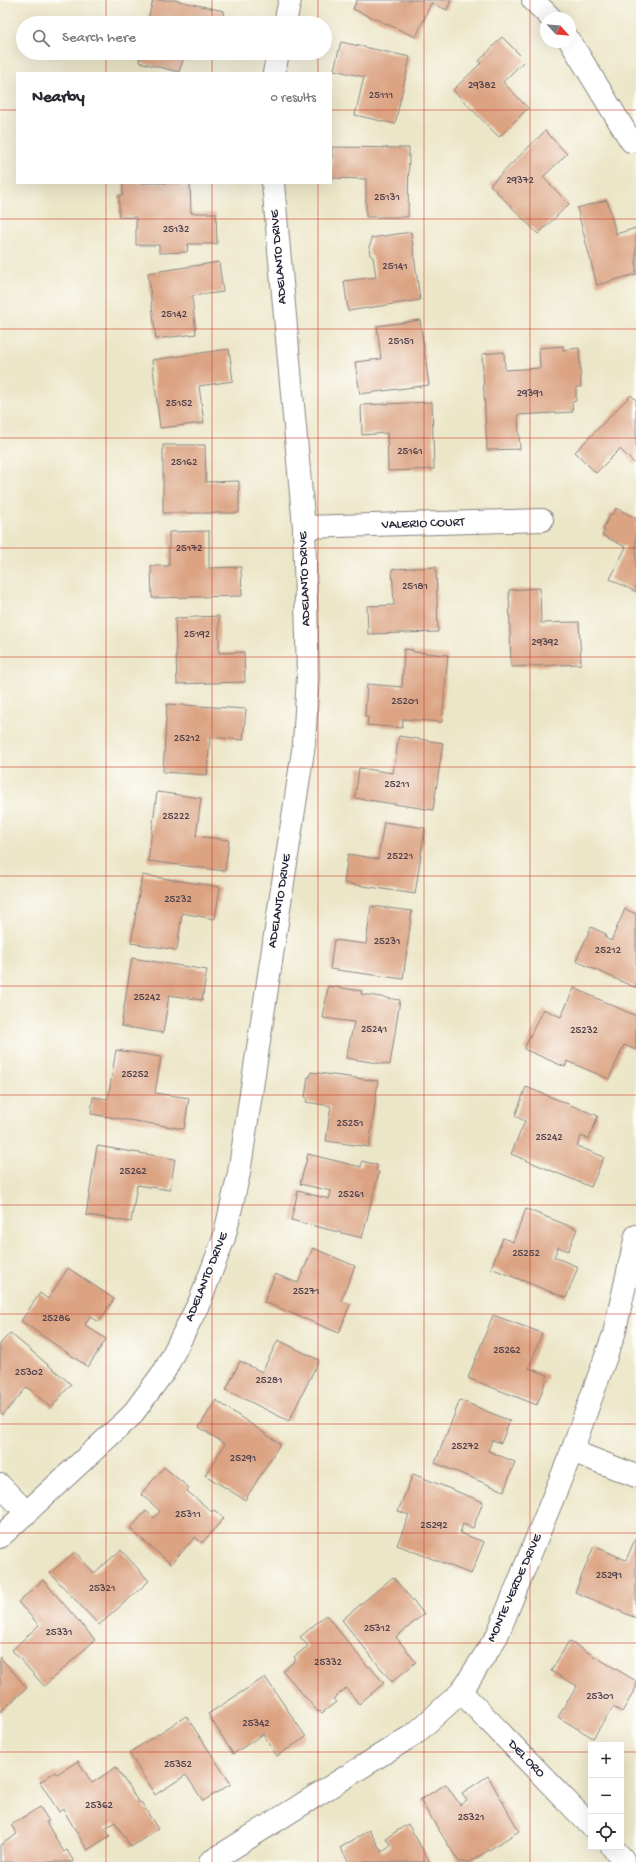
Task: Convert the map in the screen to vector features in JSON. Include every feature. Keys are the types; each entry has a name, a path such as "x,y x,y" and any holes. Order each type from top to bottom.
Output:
{"street":[{"path":"287,16 290,0"},
{"path":"533,0 545,12"},
{"path":"574,48 631,142"},
{"path":"274,72 277,60"},
{"name":"ADELANTO DRIVE","path":"0,1537 131,1416 164,1370 200,1301 224,1238 239,1173 304,744 308,676 304,527 272,184"},
{"name":"VALERIO COURT","path":"304,527 542,520"},
{"name":"MONTE VERDE DRIVE","path":"210,1862 416,1733 461,1692 497,1636 572,1451 614,1334 636,1236"},
{"path":"572,1451 636,1476"},
{"path":"0,1485 27,1513"},
{"name":"DEL ORO","path":"461,1692 588,1823"}],"building":[{"path":"153,0 174,0 224,11 223,16 149,16"},
{"path":"357,0 451,0 447,10 431,3 416,37 353,9"},
{"path":"502,37 525,60 503,82 528,108 499,137 453,90 481,63 479,61"},
{"path":"341,42 410,57 395,124 355,115 364,77 334,70"},
{"path":"139,60 183,60 179,72 139,62"},
{"path":"545,131 567,154 543,177 569,204 538,234 490,185"},
{"path":"332,147 409,148 408,217 366,217 366,179 332,178"},
{"path":"123,184 190,184 191,213 216,213 217,244 188,244 187,252 159,253 159,245 136,245 136,217 119,217 119,195 123,195"},
{"path":"607,200 616,234 636,228 636,274 597,285 577,208"},
{"path":"411,232 420,300 348,311 344,281 376,277 373,257 370,255 369,246 371,243 371,238"},
{"path":"219,262 223,292 192,296 196,334 156,339 148,273"},
{"path":"420,320 429,385 360,394 355,362 381,359 377,326"},
{"path":"563,346 563,350 579,348 581,387 576,387 576,401 572,402 573,412 518,415 520,449 487,450 482,354 504,352 505,370 540,368 539,348"},
{"path":"229,349 233,381 199,386 204,423 160,428 152,360"},
{"path":"631,395 636,400 636,465 620,449 596,473 575,452"},
{"path":"432,402 434,469 388,471 387,433 362,435 361,405"},
{"path":"163,445 205,445 206,482 239,481 239,513 163,513"},
{"path":"616,508 636,518 636,592 610,579 626,547 602,535 605,530 603,529 611,513 613,514"},
{"path":"209,531 209,568 241,567 242,596 152,598 151,566 169,566 169,532"},
{"path":"436,567 438,632 368,634 367,606 394,605 392,569"},
{"path":"540,588 541,623 579,622 581,664 511,667 509,590"},
{"path":"219,616 219,653 244,652 245,682 177,684 175,618"},
{"path":"404,649 413,650 413,652 448,655 442,722 403,719 402,728 367,725 368,717 365,717 367,684 402,687"},
{"path":"167,704 246,709 243,740 210,737 207,775 163,772"},
{"path":"399,736 443,743 433,810 355,798 359,768 393,773"},
{"path":"157,792 201,798 196,836 229,840 225,871 148,861"},
{"path":"384,822 425,828 415,894 344,883 348,854 378,859"},
{"path":"142,875 220,887 215,919 182,913 177,950 131,943"},
{"path":"371,906 412,911 403,979 330,969 334,940 366,944"},
{"path":"625,909 636,914 636,988 576,961 591,927 606,934 605,938 611,941"},
{"path":"132,958 207,970 202,1000 169,995 163,1033 121,1026"},
{"path":"328,986 362,991 361,994 400,1000 390,1065 346,1058 354,1022 323,1018"},
{"path":"574,988 636,1016 636,1050 624,1045 609,1079 567,1061 565,1067 524,1049 543,1009 561,1017"},
{"path":"116,1050 161,1057 155,1093 189,1098 184,1129 91,1114 93,1097 108,1099"},
{"path":"311,1072 378,1081 369,1147 326,1141 331,1106 306,1102 307,1098 305,1097 308,1077 310,1077"},
{"path":"526,1087 598,1116 589,1139 581,1136 577,1146 604,1157 591,1187 511,1154 525,1121 515,1116"},
{"path":"97,1146 175,1159 170,1190 137,1185 131,1222 86,1215"},
{"path":"308,1154 361,1167 362,1161 377,1165 376,1171 379,1172 362,1238 291,1220 298,1191 329,1199 331,1191 300,1184"},
{"path":"526,1209 577,1229 568,1251 558,1247 554,1257 578,1267 566,1298 491,1268 503,1238 513,1242"},
{"path":"313,1248 355,1266 341,1301 350,1304 339,1333 264,1302 275,1274 298,1283"},
{"path":"68,1268 114,1299 99,1322 90,1316 85,1325 106,1339 88,1367 21,1321 40,1293 48,1299"},
{"path":"493,1315 542,1333 529,1368 548,1375 537,1405 468,1378"},
{"path":"10,1333 71,1384 51,1408 27,1387 3,1415 0,1412 0,1344"},
{"path":"278,1340 319,1360 289,1421 226,1390 240,1361 262,1372"},
{"path":"216,1400 280,1444 245,1500 205,1475 225,1444 199,1427"},
{"path":"460,1400 510,1421 501,1443 492,1440 488,1451 515,1462 504,1491 435,1463"},
{"path":"164,1467 189,1488 187,1491 212,1512 214,1510 224,1518 202,1543 195,1537 171,1564 130,1529 146,1511 154,1518 160,1511 141,1494"},
{"path":"413,1474 483,1502 473,1528 463,1524 460,1533 484,1542 471,1574 397,1545 409,1515 398,1511"},
{"path":"636,1537 636,1618 575,1592 594,1546 626,1560"},
{"path":"121,1550 149,1581 99,1625 50,1573 75,1552 94,1573"},
{"path":"393,1577 424,1614 396,1637 416,1662 392,1682 342,1620"},
{"path":"43,1580 95,1640 44,1686 12,1650 39,1625 18,1602"},
{"path":"326,1615 368,1667 369,1666 384,1683 359,1704 346,1688 333,1699 336,1702 322,1713 320,1711 318,1712 283,1671 296,1660 294,1657 308,1646 300,1637"},
{"path":"569,1641 636,1681 636,1688 622,1712 613,1707 593,1738 558,1717 577,1686 551,1671"},
{"path":"0,1657 27,1688 0,1712"},
{"path":"265,1677 306,1737 277,1756 263,1734 233,1754 208,1714"},
{"path":"186,1716 231,1784 203,1801 186,1775 155,1795 129,1753"},
{"path":"78,1761 92,1783 116,1767 158,1829 131,1847 115,1822 105,1828 110,1836 87,1850 63,1809 59,1812 40,1782 55,1772 57,1774"},
{"path":"488,1776 519,1831 470,1862 459,1862 420,1800 446,1784 460,1805 467,1800 462,1793"},
{"path":"40,1807 49,1821 46,1822 64,1852 67,1850 74,1862 0,1862 0,1845 17,1834 11,1825"},
{"path":"408,1824 430,1862 349,1862 340,1848 369,1830 382,1852 391,1846 386,1838"}]}
